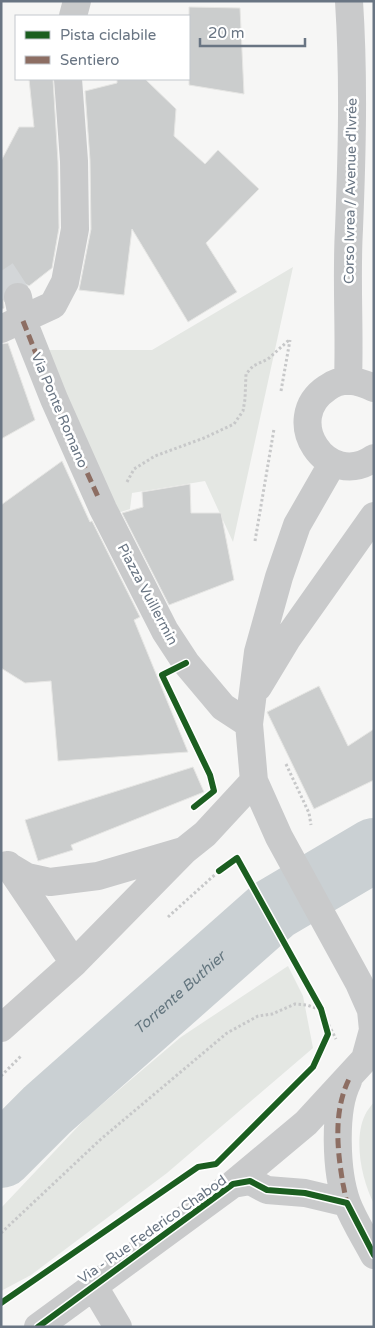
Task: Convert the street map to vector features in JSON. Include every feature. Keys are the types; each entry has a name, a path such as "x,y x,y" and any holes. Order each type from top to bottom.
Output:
{"street":[{"path":"73,15 77,1"},
{"name":"Corso Ivrea / Avenue d'Ivrée","path":"349,1 353,147 349,229 361,384"},
{"path":"14,316 52,305 65,282 75,229 74,161 68,80"},
{"name":"Via Ponte Romano","path":"14,316 101,504"},
{"path":"361,384 335,382 317,394 307,415 309,438 322,456 332,464 342,466 365,464 374,458"},
{"path":"332,464 297,525 266,622 249,724 254,781 278,837 372,1008 373,1030 363,1064 341,1101 338,1156 347,1203 374,1255"},
{"name":"Piazza Vuillermin","path":"101,504 165,631 186,663 223,707 249,724"},
{"path":"252,697 287,639 374,516"},
{"path":"1,1028 74,964 185,850 205,834 254,781"},
{"path":"4,860 27,877 50,882 98,876 185,850"},
{"path":"4,860 74,964"},
{"name":"Via - Rue Federico Chabod","path":"38,1327 233,1184 306,1123 363,1064"},
{"name":"Via - Rue Federico Chabod","path":"233,1184 250,1181 267,1190 305,1193 347,1203"},
{"path":"93,1285 118,1327"}],"path":[{"path":"101,504 124,488 134,469 155,456 204,438 234,424 244,405 246,374 253,366 268,359 290,340 280,399"},
{"path":"254,545 274,428"},
{"path":"282,756 309,813 312,828"},
{"path":"316,1001 321,1009 328,1034"},
{"path":"1,1233 101,1139 227,1033 258,1016 296,1004 321,1009"}],"shaded area":[{"path":"293,267 233,542 205,481 132,493 130,509 96,520 28,350 152,350"},
{"path":"288,966 303,996 313,1048 167,1173 31,1275 1,1291 1,1208 87,1117 181,1037"},
{"path":"374,1102 374,1204 366,1184 359,1148 361,1125 366,1113"}],"building":[{"path":"189,7 240,8 244,94 189,85"},
{"path":"29,80 53,80 58,162 59,228 52,268 29,286 22,282 8,285 3,293 4,308 1,310 1,161 19,127 34,127"},
{"path":"117,80 146,80 176,109 174,136 205,164 218,150 259,189 206,243 237,292 188,322 132,229 124,295 79,290 91,229 90,160 85,91 117,83"},
{"path":"8,343 35,420 1,439 1,344"},
{"path":"62,461 90,522 92,521 140,617 134,620 188,752 58,761 51,681 25,683 1,668 1,505"},
{"path":"190,484 191,513 221,513 234,580 169,605 122,513 143,507 142,492"},
{"path":"319,686 348,746 374,729 374,780 314,809 267,712"},
{"path":"193,767 204,792 71,845 73,850 38,861 25,820"}],"waterway":[{"name":"Torrente Buthier","path":"1,1156 47,1110 274,909 374,850"}],"tunnel":[{"path":"1,271 18,297"}],"marked path":[{"path":"23,321 54,399 99,499"},
{"path":"349,1207 341,1171 338,1130 341,1103 350,1077"}],"cycle path":[{"path":"186,663 162,675 210,775 214,791 194,807"},
{"path":"1,1303 198,1167 216,1164 313,1067 328,1034 321,1009 237,858 219,871"},
{"path":"38,1327 233,1184 250,1181 267,1190 305,1193 347,1203 374,1255"}]}
